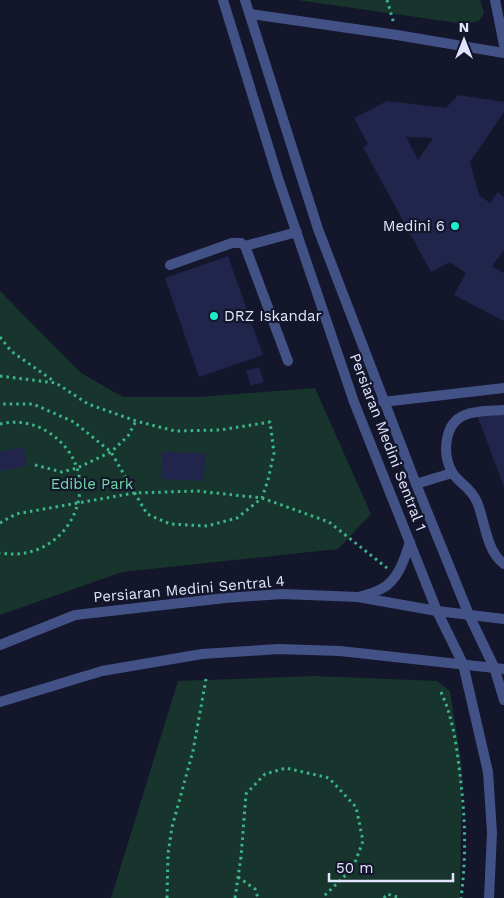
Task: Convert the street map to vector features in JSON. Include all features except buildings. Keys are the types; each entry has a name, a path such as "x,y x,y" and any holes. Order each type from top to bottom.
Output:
{"street":[{"name":"Persiaran Medini Sentral 1","path":"224,0 278,178 354,402 437,611 463,664 488,772 492,833 490,898"},
{"name":"Persiaran Medini Sentral 1","path":"245,0 318,229 383,402 469,614 499,668 504,700"},
{"path":"495,0 504,45"},
{"path":"250,14 397,35 504,53"},
{"path":"245,246 297,232"},
{"path":"170,265 232,243 241,243 245,246 288,361"},
{"path":"383,402 504,388"},
{"path":"504,410 466,414 450,428 446,441 446,454 452,473 470,489 476,500 492,549 497,559 504,564"},
{"path":"416,484 452,473"},
{"path":"358,597 383,589 396,576 405,559 410,542"},
{"name":"Persiaran Medini Sentral 4","path":"0,645 75,615 225,598 282,594 358,597 437,611 504,620"},
{"path":"0,702 102,671 202,654 280,649 332,650 499,668"}],"path":[{"path":"388,0 397,35"},
{"path":"0,337 11,350 88,404 136,421 175,431 220,430 270,422 274,453 268,480 262,498 237,518 207,526 170,524 147,514 111,452 74,422 33,404 0,404"},
{"path":"0,376 56,383"},
{"path":"35,466 62,472 77,468 111,452 128,436 136,421"},
{"path":"0,424 19,422 44,429 64,445 77,468 80,480 78,503 73,518 66,529 46,546 34,551 21,554 0,553"},
{"path":"0,523 16,514 134,493 197,491 262,498 330,522 396,576"},
{"path":"166,898 168,854 172,827 193,751 206,680"},
{"path":"441,692 447,706 455,737 465,814 464,875 461,898"},
{"path":"235,898 246,794 266,774 286,768 329,778 356,807 363,841 352,868 322,898"},
{"path":"238,877 255,889 258,898"},
{"path":"384,898 387,894 401,898"}],"green space":[{"path":"297,0 480,0 484,13 479,21 465,24"},
{"name":"Edible Park","path":"0,291 81,373 123,397 199,397 315,388 371,514 338,549 122,572 0,615"},
{"path":"315,676 437,681 450,691 462,768 460,898 111,898 178,681"}],"place":[{"name":"Medini 6","path":"455,226"},
{"name":"DRZ Iskandar","path":"214,316"}]}
